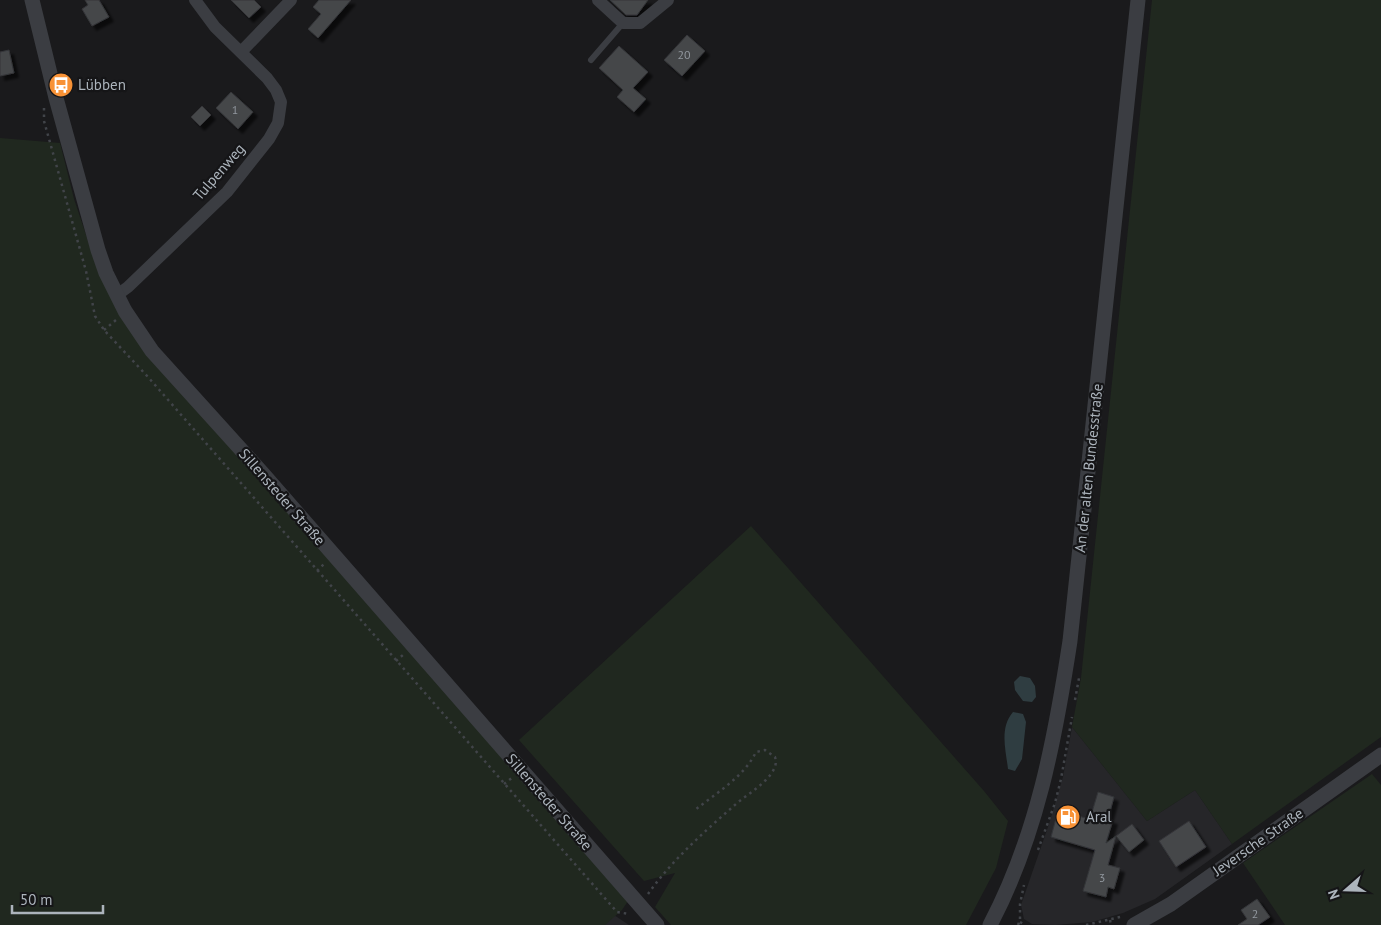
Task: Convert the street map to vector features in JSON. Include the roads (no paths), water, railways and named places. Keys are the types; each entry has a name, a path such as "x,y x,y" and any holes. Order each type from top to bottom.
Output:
{"street":[{"name":"Sillensteder Straße","path":"32,0 56,98 98,250 125,311 152,351 264,475 657,925"},
{"name":"Tulpenweg","path":"117,296 227,192 269,139 278,123 281,102 276,90 267,78 215,27 194,0"},
{"path":"241,52 291,0"},
{"path":"598,0 623,23 640,23 668,0"},
{"name":"An der alten Bundesstraße","path":"992,924 1019,861 1046,776 1066,670 1138,0"},
{"name":"Jeversche Straße","path":"1134,925 1171,904 1381,755"}],"lane":[{"path":"591,60 623,23"}],"place":[{"name":"Lübben","path":"61,85"},
{"name":"Aral","path":"1068,817"}]}
